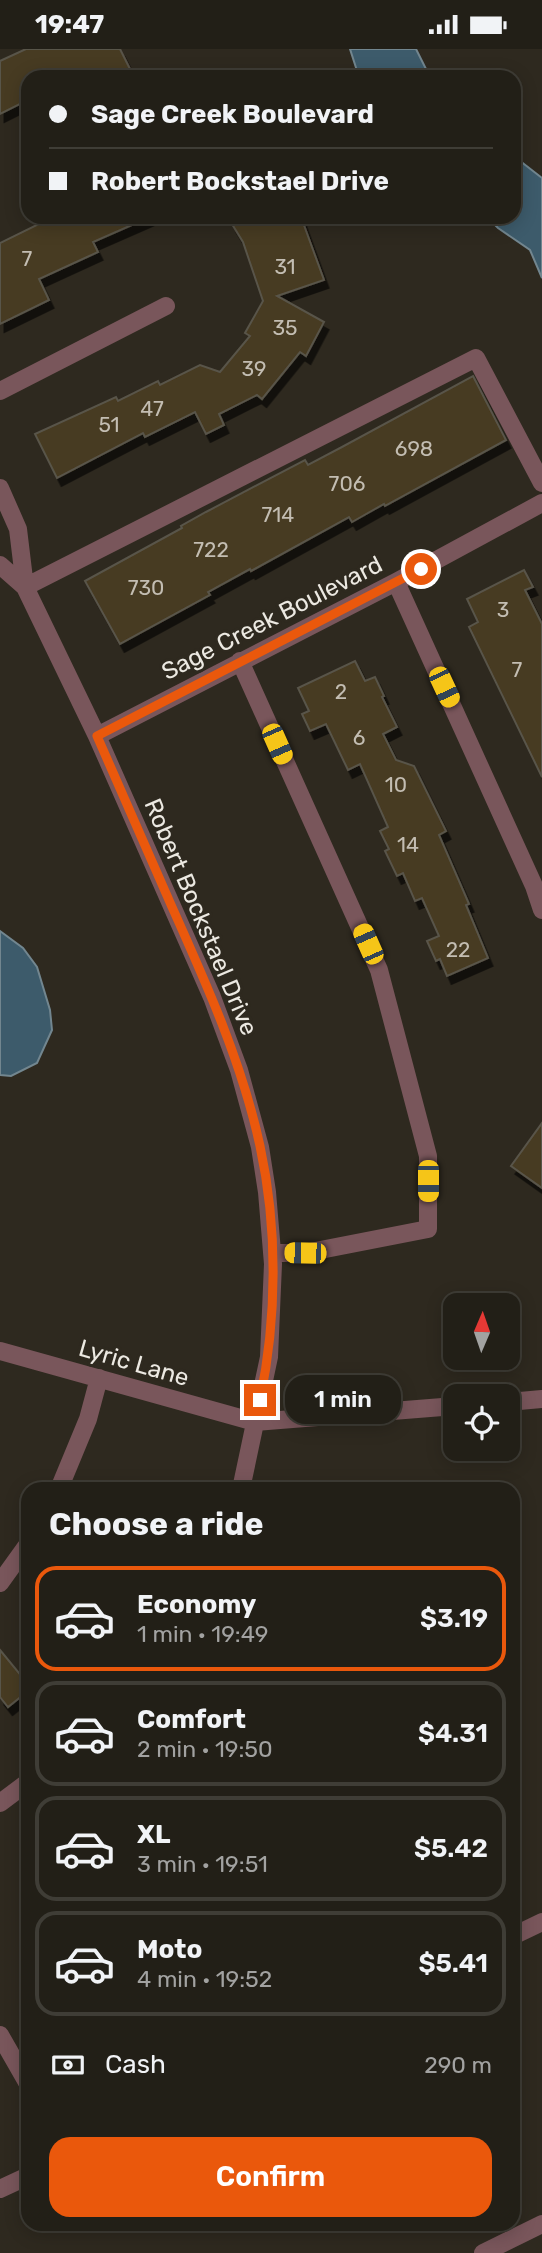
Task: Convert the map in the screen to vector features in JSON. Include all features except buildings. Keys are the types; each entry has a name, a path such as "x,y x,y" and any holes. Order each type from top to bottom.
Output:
{"street":[{"path":"0,391 166,306"},
{"path":"25,587 476,358 542,483"},
{"name":"Robert Bockstael Drive","path":"0,488 18,529 25,587 97,736 212,997 239,1070 260,1147 272,1253 269,1357 242,1482"},
{"name":"Sage Creek Boulevard","path":"97,736 396,582 542,503"},
{"name":"Robert Bockstael Drive","path":"0,565 25,587"},
{"path":"396,582 534,886 542,910"},
{"path":"240,661 379,969 428,1156 428,1229 305,1253 272,1253"},
{"name":"Lyric Lane","path":"0,1351 255,1422"},
{"path":"63,1482 88,1419 99,1378"},
{"path":"520,1401 542,1399"},
{"path":"255,1422 443,1407"},
{"path":"0,1583 21,1554"},
{"path":"0,1803 21,1787"},
{"path":"520,1933 542,1922"},
{"path":"0,2035 21,2072"},
{"path":"0,2189 21,2179"},
{"path":"483,2253 542,2224"}],"water":[{"path":"350,49 416,49 426,70 357,70"},
{"path":"521,162 542,178 542,278 530,250 494,224 521,224"},
{"path":"0,931 23,948 37,967 50,1010 52,1030 37,1063 11,1076 0,1075"}],"route":[{"path":"260,1400 269,1357 273,1264 260,1147 239,1070 212,997 97,736 421,569"}]}
